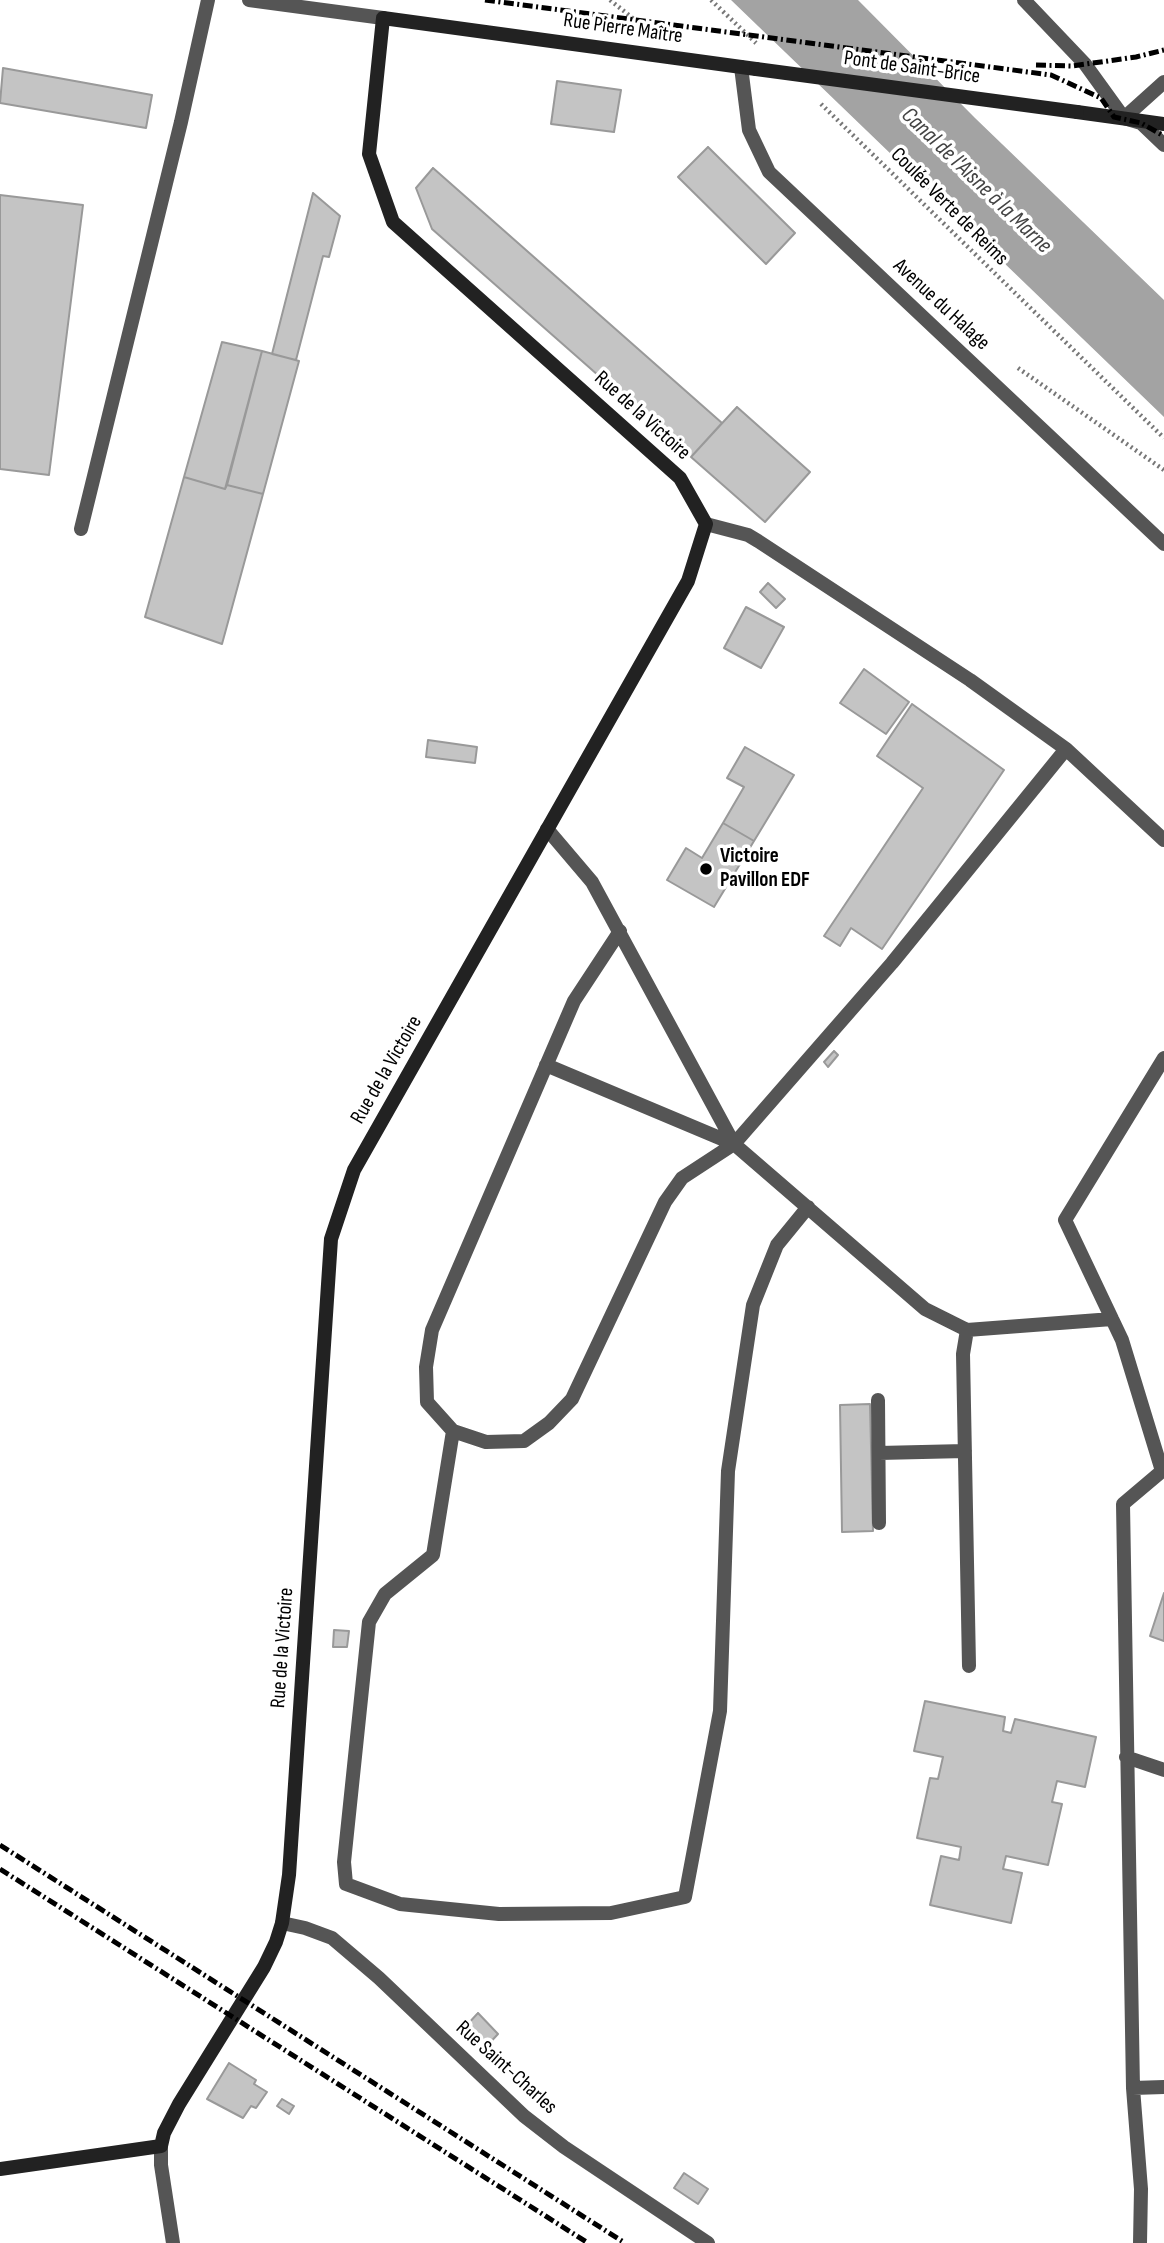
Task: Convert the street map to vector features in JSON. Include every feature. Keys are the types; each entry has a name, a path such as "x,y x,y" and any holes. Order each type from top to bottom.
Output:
{"street":[{"path":"81,528 181,122 208,0"},
{"name":"Rue Pierre Maître","path":"249,0 741,67"},
{"path":"1024,0 1085,64 1124,118 1141,123 1164,145"},
{"name":"Rue de la Victoire","path":"161,2146 164,2133 179,2104 264,1967 282,1923 289,1875 331,1240 354,1170 688,581 706,524 680,478 393,222 369,154 383,18"},
{"name":"Pont de Saint-Brice","path":"741,67 1124,118"},
{"name":"Avenue du Halage","path":"741,67 749,130 769,172 1164,544"},
{"path":"1124,118 1164,82"},
{"path":"1124,118 1164,124"},
{"path":"706,524 748,535 970,680 1066,749 1164,840"},
{"path":"620,932 573,1000 432,1330 426,1367 427,1402 453,1431 486,1443 524,1441 549,1423 572,1399 665,1202 682,1178 734,1144 891,963 1066,749"},
{"path":"547,829 592,882 734,1144"},
{"path":"1140,2243 1141,2189 1133,2088 1123,1504 1163,1471 1122,1340 1065,1220 1164,1058"},
{"path":"546,1065 734,1144 925,1308 967,1330 1112,1319"},
{"path":"453,1431 433,1555 385,1594 369,1622 344,1862 346,1884 400,1904 499,1914 611,1913 685,1897 720,1711 728,1471 753,1305 777,1245 808,1207"},
{"path":"967,1330 963,1354 969,1667"},
{"path":"878,1400 879,1523"},
{"path":"879,1453 965,1451"},
{"path":"1126,1757 1164,1770"},
{"name":"Rue Saint-Charles","path":"282,1923 332,1938 379,1978 524,2116 564,2147 708,2243"},
{"path":"1133,2088 1164,2087"},
{"path":"0,2169 161,2146 160,2165 173,2243"}],"path":[{"path":"610,0 635,20"},
{"path":"711,0 764,50"},
{"name":"Coulée Verte de Reims","path":"820,103 1164,438"},
{"path":"1017,367 1164,470"}],"water":[{"name":"Canal de l'Aisne à la Marne","path":"731,0 858,0 975,118 1164,300 1164,417"}],"building":[{"path":"3,68 152,95 146,128 0,103"},
{"path":"557,81 621,90 614,132 551,124"},
{"path":"708,147 795,233 766,264 678,177"},
{"path":"433,168 722,423 691,457 432,229 416,188"},
{"path":"313,193 340,216 329,257 323,256 296,360 272,354"},
{"path":"0,195 83,205 49,475 0,469"},
{"path":"222,342 262,351 225,489 184,477"},
{"path":"262,351 299,361 263,494 227,485"},
{"path":"737,407 810,472 765,522 691,457"},
{"path":"184,477 225,489 227,485 263,494 222,644 145,617"},
{"path":"768,583 785,599 776,608 760,592"},
{"path":"746,607 784,627 761,668 724,648"},
{"path":"864,669 909,702 886,734 840,703"},
{"path":"912,704 1004,770 882,949 851,928 840,946 824,936 923,788 877,756"},
{"path":"428,740 477,747 475,763 426,757"},
{"path":"745,747 794,775 754,841 723,823 744,787 727,778"},
{"name":"Victoire Pavillon EDF","path":"723,823 754,841 714,907 667,880 686,848 702,858"},
{"path":"834,1051 838,1055 828,1067 824,1062"},
{"path":"870,1404 873,1531 842,1532 840,1405"},
{"path":"1164,1593 1164,1641 1150,1636"},
{"path":"334,1630 349,1631 347,1647 333,1647"},
{"path":"925,1701 1005,1717 1003,1731 1011,1733 1015,1719 1096,1737 1085,1787 1057,1781 1052,1802 1062,1804 1048,1865 1006,1856 1003,1869 1022,1873 1011,1923 930,1905 941,1856 959,1860 961,1847 917,1838 930,1778 938,1779 943,1757 914,1751"},
{"path":"478,2013 498,2034 486,2047 466,2026"},
{"path":"229,2063 256,2080 254,2084 267,2092 256,2108 251,2106 243,2118 207,2099"},
{"path":"282,2099 294,2106 289,2114 277,2106"},
{"path":"684,2173 708,2189 698,2204 674,2188"}],"railway":[{"path":"485,0 1051,75 1101,98 1114,117 1141,123 1164,136"},
{"path":"1036,65 1072,66 1164,50"},
{"path":"0,1845 625,2243"},
{"path":"0,1869 588,2243"}],"place":[{"name":"Victoire Pavillon EDF","path":"706,869"}]}
